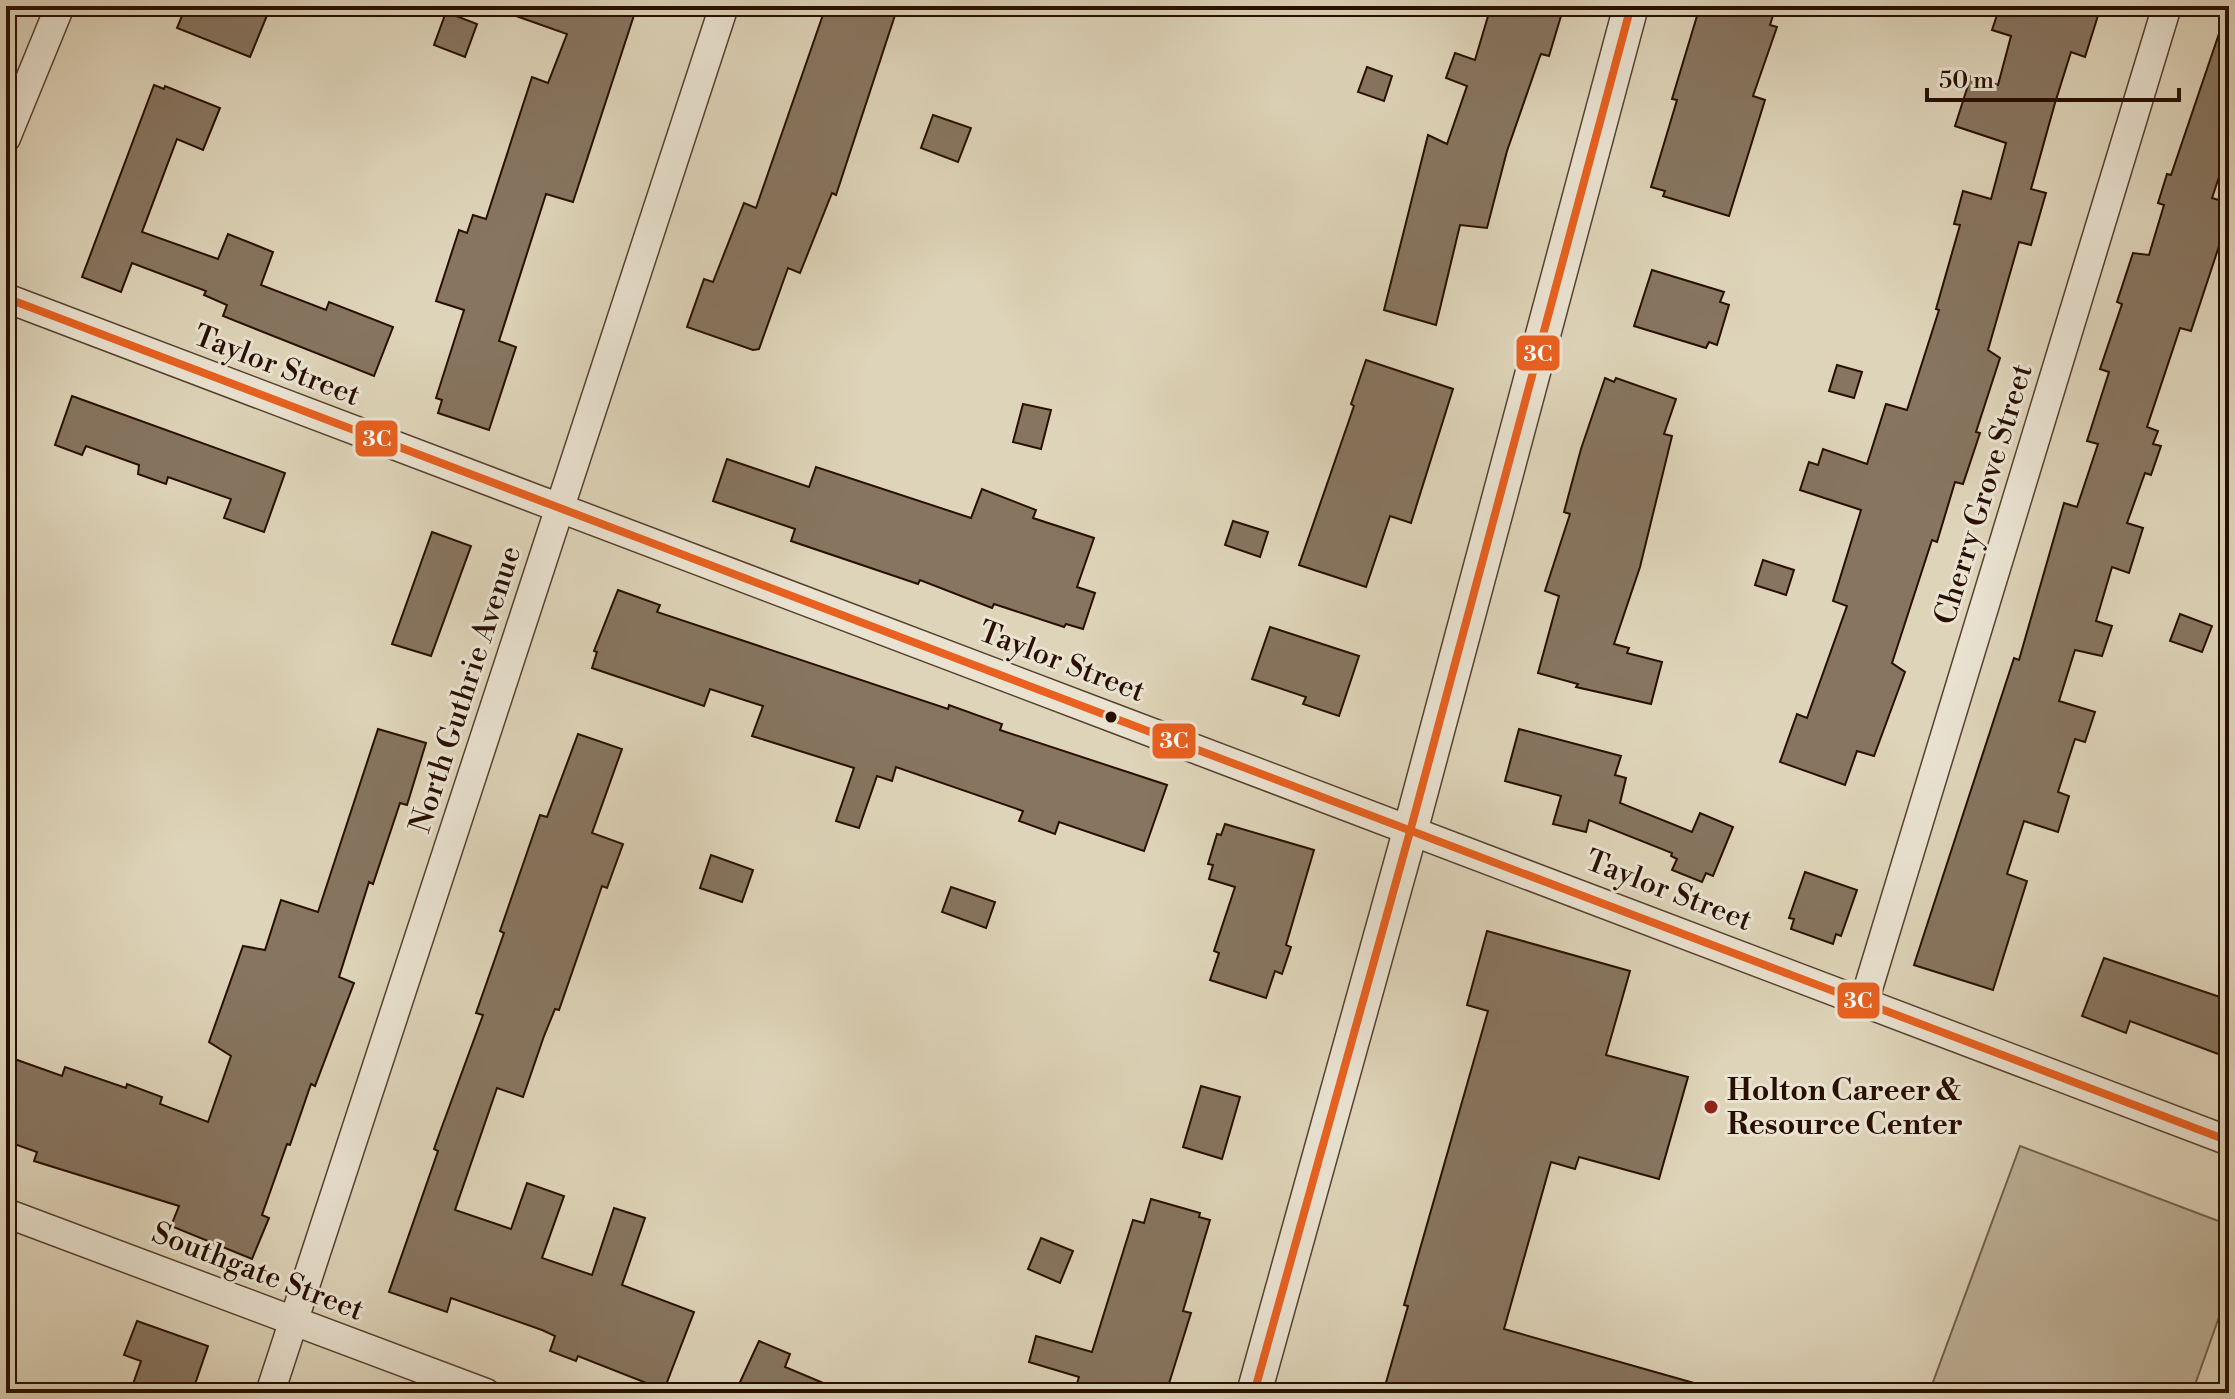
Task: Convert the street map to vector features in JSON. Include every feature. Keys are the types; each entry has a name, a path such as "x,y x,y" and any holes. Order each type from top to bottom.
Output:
{"street":[{"path":"6,138 60,6"},
{"name":"North Guthrie Avenue","path":"270,1393 724,6"},
{"path":"1254,1393 1411,828 1631,6"},
{"name":"Cherry Grove Street","path":"1864,1002 2167,6"},
{"name":"Taylor Street","path":"6,298 560,510 1411,828 2229,1141"},
{"name":"Southgate Street","path":"6,1213 486,1393"}],"shaded area":[{"path":"2020,1146 2229,1225 2229,1289 2192,1393 1929,1393"}],"building":[{"path":"186,6 251,6 268,13 250,57 177,28"},
{"path":"500,6 637,6 573,202 546,194 499,341 516,347 489,430 438,413 442,400 436,398 464,310 436,301 459,230 467,233 473,215 486,219 532,77 548,83 567,34 499,10"},
{"path":"826,6 898,6 836,195 832,193 800,273 788,268 759,349 753,350 687,327 704,279 713,282 744,203 756,208"},
{"path":"1491,6 1564,6 1549,56 1541,54 1507,151 1487,228 1460,225 1436,325 1384,310 1428,135 1447,144 1467,86 1446,78 1455,53 1475,60"},
{"path":"1700,6 1776,6 1770,25 1777,27 1753,96 1765,100 1729,216 1663,196 1665,191 1651,187 1677,100 1672,99"},
{"path":"2000,6 2101,6 2085,57 2071,52 2055,103 2031,189 2046,193 2031,245 2019,242 1988,350 2000,358 1976,432 1980,433 1963,484 1955,482 1937,542 1932,540 1892,663 1905,672 1874,756 1857,751 1845,785 1780,762 1797,714 1807,718 1847,606 1833,601 1861,510 1800,490 1809,462 1818,465 1823,449 1867,464 1886,404 1907,410 1939,310 1936,309 1960,225 1954,224 1963,191 1991,199 2006,143 1955,126 1971,76 1998,85 2011,36 1992,30"},
{"path":"446,12 477,24 465,57 434,45"},
{"path":"2224,19 2229,19 2229,147 2212,198 2229,203 2229,239 2222,237 2191,331 2180,328 2147,427 2158,431 2153,444 2161,446 2151,475 2145,473 2127,523 2143,528 2129,573 2112,567 2096,621 2112,626 2102,656 2075,650 2059,701 2095,712 2085,742 2075,739 2058,792 2069,796 2058,832 2024,821 2007,874 2027,881 1993,990 1914,965 2014,658 2019,660 2064,503 2077,507 2098,444 2087,441 2109,372 2100,369 2122,304 2117,302 2133,253 2149,255 2164,205 2158,203 2167,174 2171,175"},
{"path":"1367,67 1392,76 1384,101 1358,92"},
{"path":"154,85 164,89 165,86 220,108 203,150 177,139 142,232 218,259 228,234 273,252 261,285 326,310 329,302 393,327 374,376 223,316 227,305 204,295 206,291 132,263 121,292 82,277"},
{"path":"933,115 971,128 958,162 921,148"},
{"path":"1652,270 1724,292 1720,302 1729,305 1717,345 1709,342 1706,348 1634,326"},
{"path":"1366,360 1453,389 1411,523 1390,516 1366,587 1299,565 1354,406 1351,404"},
{"path":"1837,365 1862,372 1854,398 1829,391"},
{"path":"1605,378 1614,382 1616,378 1676,399 1664,434 1672,436 1640,567 1614,644 1629,648 1627,653 1662,662 1651,704 1576,687 1578,684 1538,673 1559,596 1545,591 1570,514 1564,512 1581,449"},
{"path":"72,396 285,473 264,532 224,518 231,499 168,477 166,484 138,474 139,465 86,446 82,455 55,445"},
{"path":"1023,404 1051,410 1041,449 1013,442"},
{"path":"727,459 809,487 816,467 971,518 982,489 1036,510 1033,518 1094,538 1077,587 1095,593 1083,629 1066,624 1064,627 994,604 992,608 920,580 918,584 791,541 795,529 713,501"},
{"path":"1233,521 1268,532 1260,557 1225,545"},
{"path":"432,532 471,546 431,656 392,644"},
{"path":"1763,560 1794,570 1786,595 1755,585"},
{"path":"618,590 660,605 657,612 948,709 949,705 1002,724 1000,730 1167,785 1144,851 1059,822 1055,834 1019,821 1023,811 896,767 892,781 877,776 859,828 836,821 854,768 752,736 763,706 710,689 704,706 592,668 597,652 594,651"},
{"path":"2180,614 2212,626 2202,652 2170,641"},
{"path":"1270,627 1359,656 1339,716 1303,704 1306,697 1252,679"},
{"path":"378,729 426,743 407,805 400,803 373,884 369,882 339,977 354,983 315,1086 311,1084 290,1145 287,1144 262,1215 269,1218 252,1259 171,1226 179,1206 34,1161 37,1152 6,1141 6,1056 62,1076 65,1067 126,1088 127,1084 162,1097 160,1104 208,1122 231,1056 209,1042 243,946 265,950 281,900 318,912"},
{"path":"1519,729 1621,756 1615,775 1626,778 1620,803 1692,832 1700,813 1733,827 1713,876 1706,873 1702,882 1672,870 1677,859 1671,856 1672,853 1589,820 1586,832 1553,824 1561,796 1505,781"},
{"path":"578,734 622,749 592,833 623,844 607,888 602,886 559,1010 555,1009 523,1097 497,1088 455,1210 511,1229 527,1183 564,1196 542,1258 592,1275 614,1208 645,1218 622,1285 694,1312 664,1390 578,1356 576,1361 550,1351 555,1336 542,1330 451,1298 447,1312 389,1292 438,1151 434,1149 483,1015 476,1013 504,933 500,931 540,815 547,817"},
{"path":"1225,824 1314,850 1286,945 1291,947 1282,974 1275,971 1266,998 1210,980 1219,953 1214,951 1235,887 1209,879 1213,865 1208,864 1217,834 1221,835"},
{"path":"711,855 753,870 742,902 700,888"},
{"path":"1805,872 1857,890 1841,936 1836,934 1833,944 1791,929 1794,919 1789,918"},
{"path":"951,887 995,902 986,928 942,912"},
{"path":"1487,931 1630,971 1606,1055 1688,1077 1659,1179 1579,1157 1575,1169 1551,1162 1504,1329 1701,1385 1700,1393 1383,1393 1408,1306 1404,1305 1488,1011 1467,1005"},
{"path":"2104,958 2229,1000 2229,1058 2130,1021 2126,1033 2082,1016"},
{"path":"1201,1086 1240,1097 1222,1159 1183,1147"},
{"path":"1151,1199 1200,1213 1199,1217 1210,1220 1183,1311 1191,1313 1166,1393 1074,1393 1079,1377 1029,1362 1036,1336 1092,1352 1133,1220 1144,1223"},
{"path":"1041,1238 1073,1251 1060,1283 1028,1269"},
{"path":"137,1321 208,1346 192,1393 148,1393 132,1387 141,1361 124,1355"},
{"path":"759,1341 790,1354 785,1367 847,1393 735,1393"}],"transit line":[{"name":"3C","path":"1254,1393 1411,828 1631,6"},
{"name":"3C","path":"6,298 2229,1141"}],"place":[{"name":"Holton Career & Resource Center","path":"1711,1107"}]}
